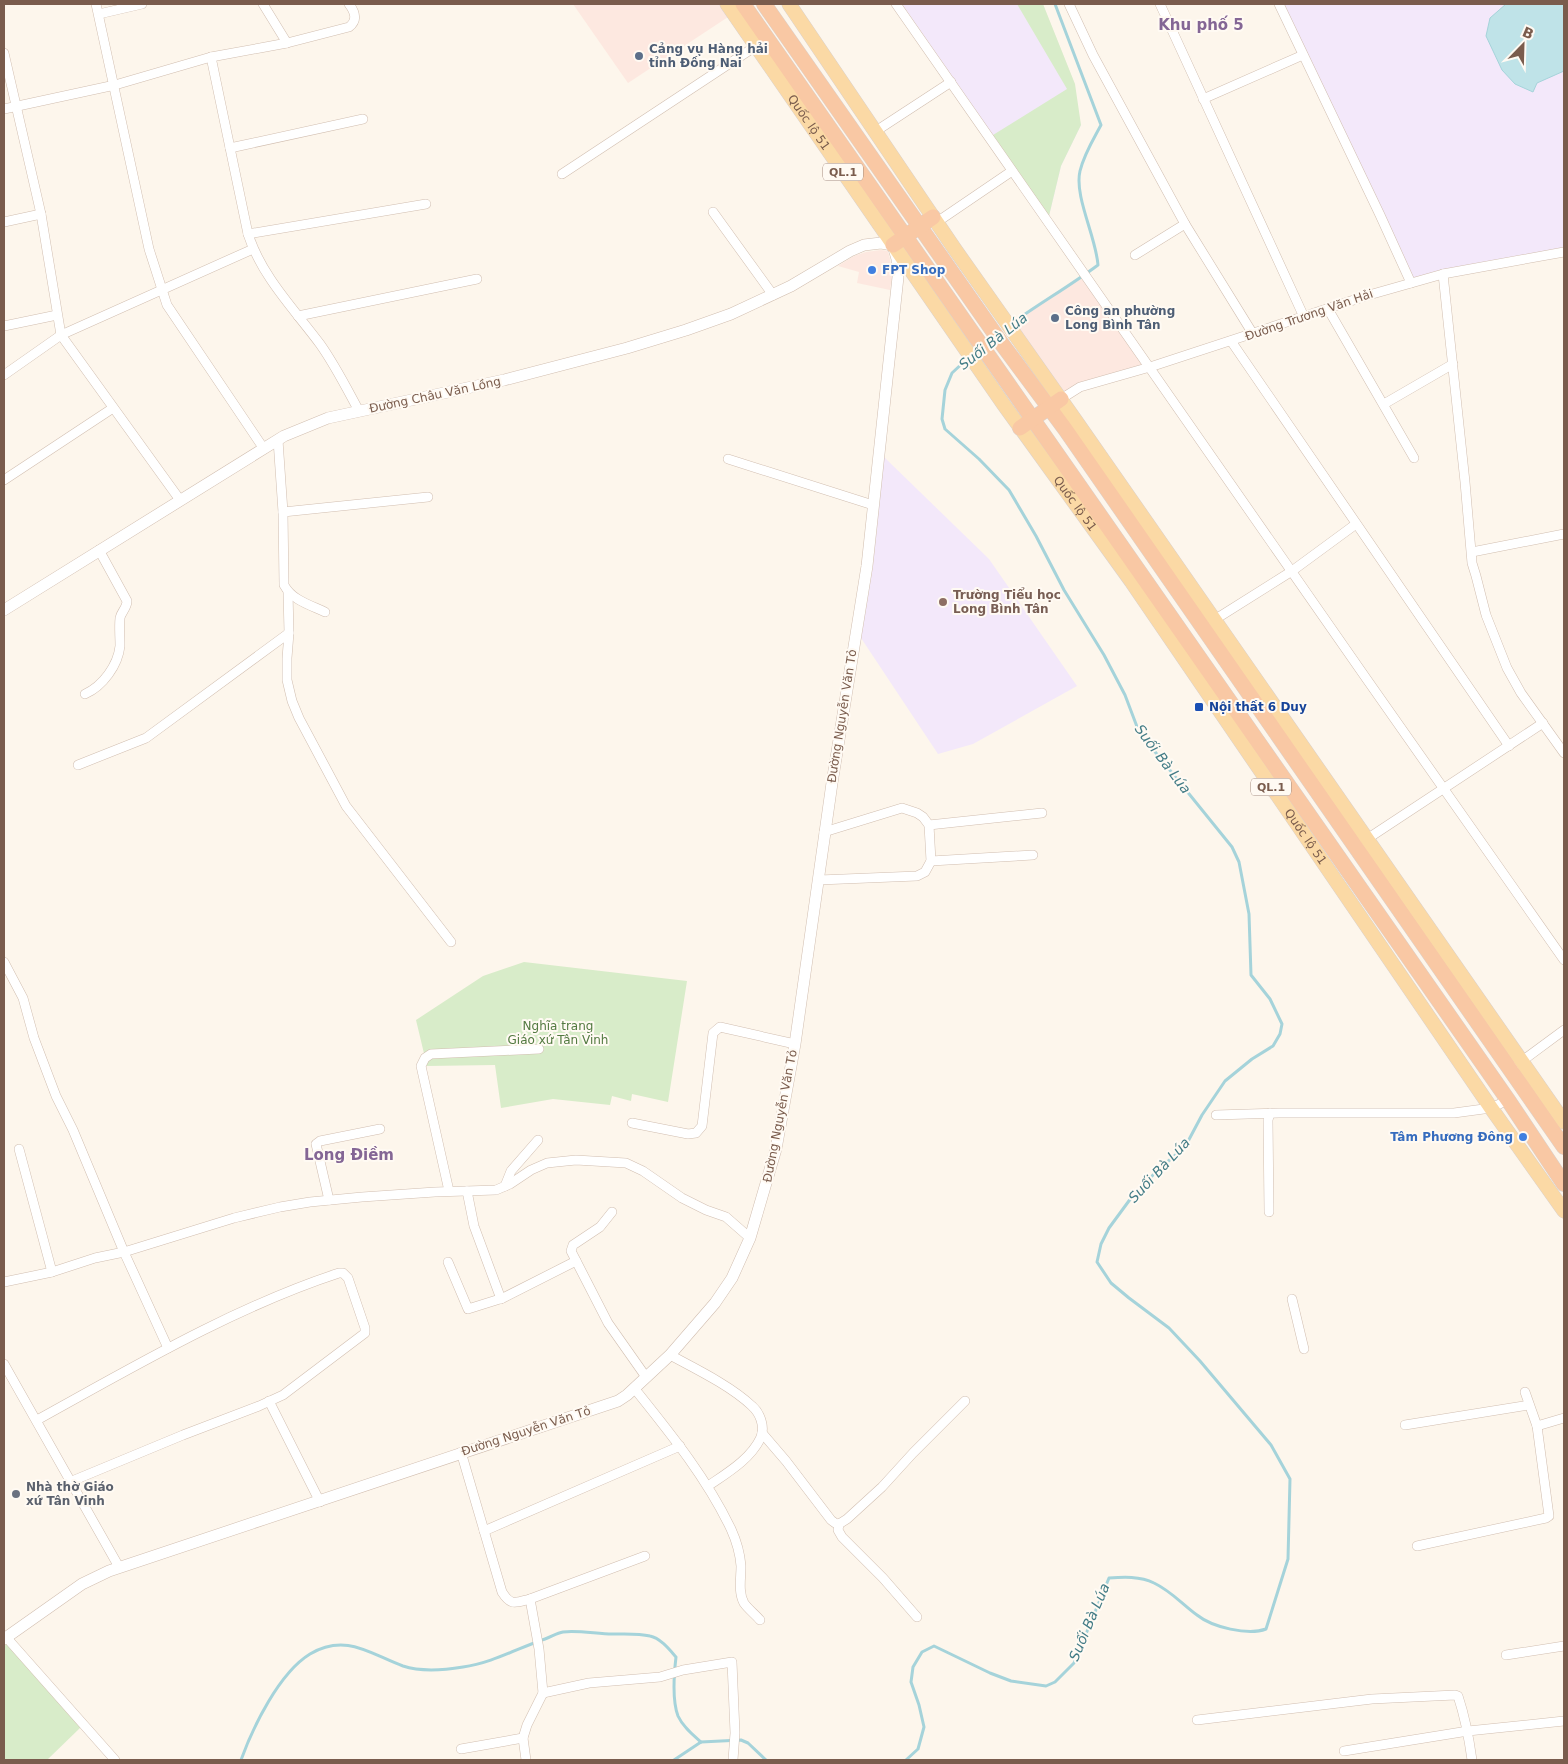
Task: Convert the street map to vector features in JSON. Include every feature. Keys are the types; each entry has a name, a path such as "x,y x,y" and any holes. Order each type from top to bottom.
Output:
{"highway":[{"name":"Quốc lộ 51","path":"743,4 899,241 965,336 988,355 1026,423 1285,781 1508,1100 1564,1184"},
{"name":"QL.1","path":"764,4 920,226 992,316 1055,403 1516,1066 1564,1146"},
{"path":"899,241 920,226 935,219"},
{"path":"1026,423 1055,403"},
{"path":"1272,789 1285,781"}],"main road":[{"name":"Quốc lộ 51","path":"727,4 899,241"},
{"name":"QL.1","path":"789,4 935,219 992,316"},
{"name":"Quốc lộ 51","path":"965,336 976,364 1026,423 1272,789 1564,1211"},
{"name":"QL.1","path":"1516,1066 1564,1122"}],"street":[{"path":"96,4 149,248 167,305 264,449"},
{"path":"99,14 142,4"},
{"path":"263,4 286,43"},
{"path":"4,109 114,84 211,57 286,43 349,27 356,18 350,4"},
{"path":"896,4 1564,960"},
{"path":"1069,4 1093,55 1185,224 1253,334"},
{"path":"1160,4 1304,317"},
{"path":"1279,4 1411,283"},
{"path":"562,174 756,46"},
{"path":"4,53 41,214 61,335 180,500"},
{"path":"1203,99 1302,55"},
{"path":"211,57 248,234 253,249 264,268 321,345 360,411"},
{"path":"876,131 951,82"},
{"path":"230,148 363,119"},
{"path":"935,219 1012,171"},
{"path":"248,234 426,204"},
{"path":"713,212 773,295"},
{"path":"4,222 41,214"},
{"path":"1135,255 1185,224"},
{"name":"Đường Châu Văn Lồng","path":"4,610 278,440 328,418 504,380 627,348 714,320 773,295 864,245 899,241"},
{"name":"Đường Nguyễn Văn Tỏ","path":"5,1638 82,1584 119,1568 618,1401 670,1355 715,1303 732,1278 750,1238 776,1149 795,1044 819,880 824,832 867,566 872,504 898,277 896,258 899,241"},
{"path":"4,375 61,335 253,249"},
{"name":"Đường Trương Văn Hải","path":"1055,403 1080,387 1150,367 1411,283 1443,274 1564,252"},
{"path":"1443,274 1472,563 1486,615 1507,668 1521,693 1564,753"},
{"path":"298,316 478,279"},
{"path":"1328,309 1414,458"},
{"path":"4,326 57,315"},
{"path":"1231,341 1509,746"},
{"path":"1384,404 1453,364"},
{"path":"4,480 113,408"},
{"path":"278,440 283,512 284,585 294,598 325,612"},
{"path":"728,459 872,504"},
{"path":"283,512 428,497"},
{"path":"1208,623 1292,571 1356,524"},
{"path":"1472,552 1564,534"},
{"path":"85,694 98,688 115,664 120,647 121,616 127,608 127,601 99,550"},
{"path":"288,592 287,680 292,701 303,726 346,806 451,942"},
{"path":"78,765 146,738 289,633"},
{"path":"1361,842 1543,723"},
{"path":"819,880 917,876 925,872 931,861 929,825 923,817 902,808 824,832"},
{"path":"929,825 1042,813"},
{"path":"931,861 1033,855"},
{"path":"4,962 23,998 45,1068 124,1252 168,1348"},
{"path":"632,1123 688,1134 696,1133 702,1126 713,1033 720,1027 795,1044"},
{"path":"1516,1066 1564,1030"},
{"path":"449,1192 421,1066 425,1058 432,1054 538,1050"},
{"path":"1216,1115 1270,1113 1454,1113 1491,1108 1508,1100"},
{"path":"1269,1212 1268,1120 1270,1113"},
{"path":"329,1200 316,1144 320,1141 380,1129"},
{"path":"505,1186 512,1171 538,1140"},
{"path":"19,1149 52,1272"},
{"path":"4,1282 52,1272 234,1218 280,1207 329,1200 496,1190 547,1163 576,1160 626,1163 643,1171 682,1198 706,1210 726,1217 750,1238"},
{"path":"467,1191 474,1226 501,1299"},
{"path":"612,1212 600,1227 573,1246 571,1251 608,1323 646,1377"},
{"path":"448,1262 468,1309 501,1299 576,1261"},
{"path":"37,1420 168,1348 266,1301 339,1273 348,1278 366,1328 365,1333 282,1395 72,1481"},
{"path":"1292,1299 1304,1349"},
{"path":"670,1355 717,1382 753,1406 761,1418 762,1433 755,1447 742,1462 708,1486"},
{"path":"4,1364 72,1481 119,1568"},
{"path":"634,1388 680,1446 708,1486 732,1531 737,1545 741,1564 741,1594 744,1603 760,1620"},
{"path":"1417,1546 1549,1516 1550,1510 1537,1426 1524,1392"},
{"path":"270,1401 320,1502"},
{"path":"917,1617 883,1578 842,1536 838,1530 839,1524 882,1487 965,1401"},
{"path":"1405,1425 1529,1405"},
{"path":"1537,1426 1564,1418"},
{"path":"762,1433 786,1460 830,1520 839,1524"},
{"path":"484,1531 680,1446"},
{"path":"461,1452 502,1592 508,1601 514,1603 530,1599 645,1556"},
{"path":"526,1760 523,1738 527,1725 544,1693 539,1649 530,1599"},
{"path":"5,1638 114,1760"},
{"path":"1506,1655 1564,1646"},
{"path":"544,1693 588,1683 660,1678 683,1670 732,1662 735,1733 733,1760"},
{"path":"1197,1720 1372,1699 1448,1694 1458,1696 1468,1731 1472,1760"},
{"path":"1344,1751 1468,1731 1564,1721"},
{"path":"461,1749 523,1738"}],"shaded area":[{"name":"Cảng vụ Hàng hải tỉnh Đồng Nai","path":"573,4 719,4 728,17 628,83"},
{"path":"902,4 1043,4 1081,125 1061,166 1049,216"},
{"path":"1283,4 1564,4 1564,248 1438,271 1413,278"},
{"name":"FPT Shop","path":"881,250 888,251 890,259 892,277 890,290 857,283 859,272 838,266 854,256"},
{"path":"1081,278 1144,365 1079,383 1064,393 1014,322"},
{"name":"Trường Tiểu học Long Bình Tân","path":"884,457 989,559 1077,686 973,744 938,754 861,638 873,566"}],"green space":[{"path":"1017,4 1043,4 1075,84 1081,125 1061,166 1049,216 993,135 1067,89"},
{"name":"Nghĩa trang Giáo xứ Tân Vinh","path":"524,962 687,981 668,1102 632,1094 631,1101 612,1096 610,1105 553,1099 501,1108 495,1065 427,1066 416,1020 483,976"},
{"path":"7,1644 81,1727 47,1760 4,1760 4,1646"}],"water":[{"path":"1506,4 1564,4 1564,71 1537,83 1533,92 1515,84 1502,70 1486,36 1490,18"}],"waterway":[{"name":"Suối Bà Lúa","path":"1011,324 1098,265 1079,181 1084,159 1101,125 1055,4"},
{"name":"Suối Bà Lúa","path":"906,1760 918,1749 924,1727 911,1682 913,1667 922,1652 934,1646 1011,1681 1046,1686 1055,1682 1074,1663 1109,1578 1132,1577 1149,1581 1160,1586 1197,1615 1212,1623 1240,1631 1258,1631 1266,1629 1288,1559 1290,1479 1271,1445 1200,1361 1169,1328 1111,1283 1097,1262 1101,1244 1109,1228 1134,1194 1185,1147 1202,1115 1225,1081 1252,1059 1273,1046 1280,1034 1282,1024 1270,999 1251,975 1249,914 1239,862 1232,847 1139,732 1125,695 1104,655 1064,590 1009,490 979,459 945,429 942,419 945,390 952,373 967,359"},
{"name":"Suối Bà Lúa","path":"241,1760 252,1732 278,1687 299,1663 310,1654 323,1648 347,1645 369,1651 410,1668 441,1670 474,1665 505,1655 558,1633 575,1631 606,1634 641,1634 657,1639 676,1657 674,1695 678,1716 685,1727 701,1742 741,1740 748,1743 766,1760"},
{"path":"674,1760 701,1742"}],"place":[{"name":"Cảng vụ Hàng hải tỉnh Đồng Nai","path":"639,56"},
{"name":"FPT Shop","path":"872,270"},
{"name":"Công an phường Long Bình Tân","path":"1055,318"},
{"name":"Trường Tiểu học Long Bình Tân","path":"943,602"},
{"name":"Nội thất 6 Duy","path":"1199,707"},
{"name":"Tâm Phương Đông","path":"1523,1137"},
{"name":"Nhà thờ Giáo xứ Tân Vinh","path":"16,1494"}],"district":[{"name":"Khu phố 5","path":"1201,25"},
{"name":"Long Điềm","path":"349,1155"}]}
